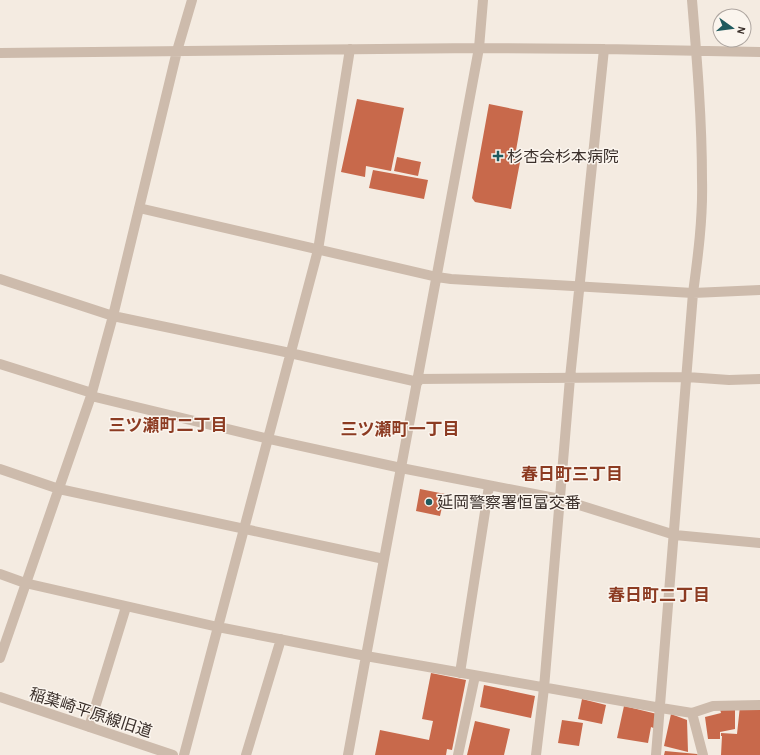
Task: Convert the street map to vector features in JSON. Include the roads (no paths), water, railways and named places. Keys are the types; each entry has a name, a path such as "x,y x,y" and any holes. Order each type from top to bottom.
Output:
{"street":[{"path":"0,658 92,395 113,316 177,51 192,0"},
{"path":"348,755 479,48 483,0"},
{"path":"656,755 675,535 693,293 700,235 702,181 699,77 692,0"},
{"path":"0,53 479,48 760,52"},
{"path":"184,755 318,250 350,49"},
{"path":"536,755 544,688 570,378 604,49"},
{"path":"139,208 318,250 451,279 693,293 760,290"},
{"path":"0,278 113,316 418,381 687,377 729,380 760,379"},
{"path":"0,364 92,395 401,468 560,499 675,535 760,543"},
{"path":"0,469 59,489 384,559"},
{"path":"460,673 489,486"},
{"path":"0,574 25,583 218,627 366,656 544,688 692,713 713,706 760,705"},
{"path":"89,727 126,607"},
{"path":"246,755 281,639"},
{"path":"458,755 475,676"},
{"name":"稲葉崎平原線旧道","path":"0,697 173,755"},
{"path":"692,713 703,755"}],"place":[{"name":"杉杏会杉本病院","path":"498,156"},
{"name":"延岡警察署恒富交番","path":"429,502"}],"district":[{"name":"三ツ瀬町二丁目","path":"168,425"},
{"name":"三ツ瀬町一丁目","path":"400,429"},
{"name":"春日町三丁目","path":"572,474"},
{"name":"春日町二丁目","path":"659,595"}]}
